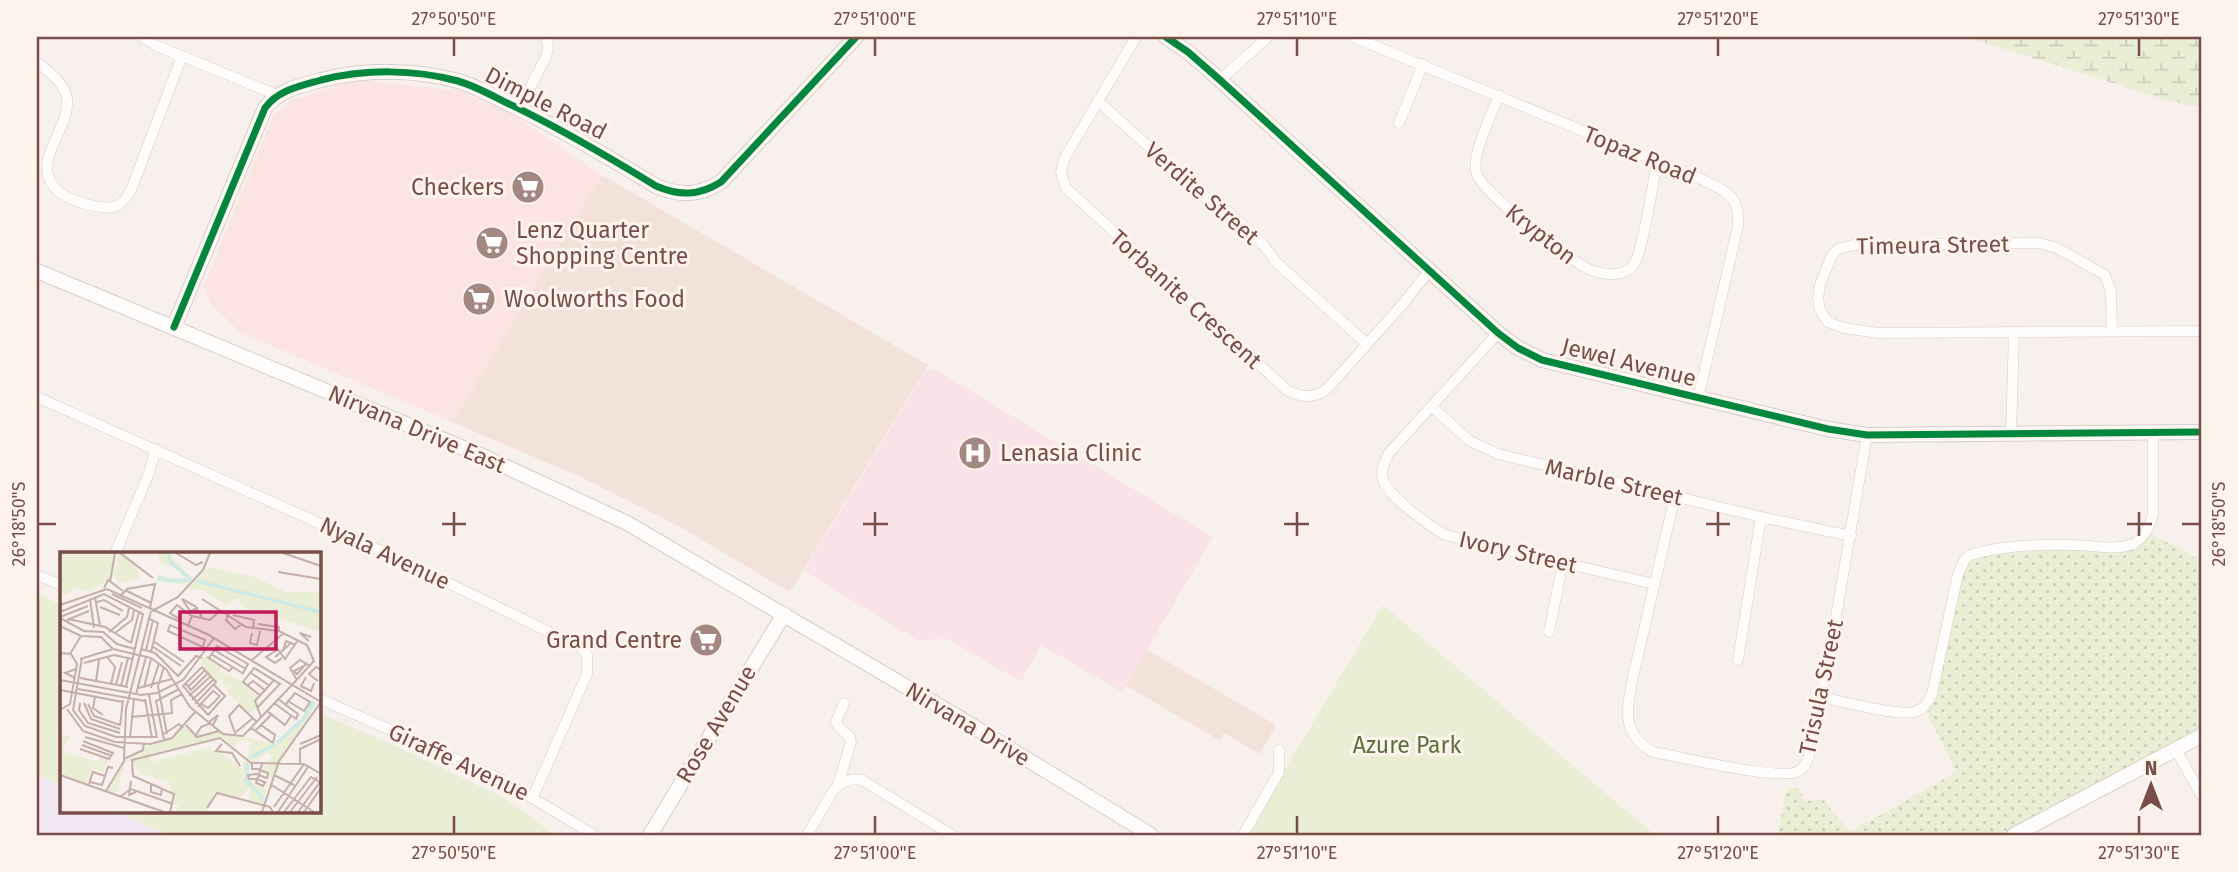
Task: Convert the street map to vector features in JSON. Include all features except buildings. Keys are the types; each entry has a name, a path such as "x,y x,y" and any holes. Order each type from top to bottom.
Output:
{"street":[{"path":"142,37 277,95 265,107 174,327"},
{"path":"519,108 546,57 546,37"},
{"name":"Dimple Road","path":"277,95 351,73 390,72 454,80 555,126 656,186 671,192 695,193 721,182 856,37"},
{"name":"Torbanite Crescent","path":"1136,37 1064,159 1061,173 1066,188 1287,390 1295,395 1314,396 1322,393 1402,305 1429,271"},
{"name":"Jewel Avenue","path":"1166,37 1220,80 1498,333 1518,348 1542,360 1698,399 1828,429 1867,435 2201,432"},
{"path":"1220,80 1268,37"},
{"name":"Topaz Road","path":"1353,37 1499,95 1727,192 1738,205 1738,226 1698,399"},
{"path":"37,62 61,85 67,98 67,107 48,159 48,179 56,191 66,196 110,208 125,200 131,190 182,56"},
{"path":"1399,122 1423,64"},
{"name":"Krypton","path":"1499,95 1475,161 1479,181 1570,258 1593,271 1617,274 1628,271 1634,265 1657,161"},
{"name":"Verdite Street","path":"1098,101 1201,194 1227,211 1261,242 1277,262 1366,344"},
{"name":"Timeura Street","path":"2014,333 1878,333 1844,328 1828,322 1823,316 1818,298 1820,285 1832,255 1838,249 1853,245 2048,245 2105,275 2111,291 2112,332"},
{"name":"Nirvana Drive East","path":"37,271 571,495 627,523 784,614"},
{"path":"2011,434 2014,333 2201,331"},
{"name":"Ivory Street","path":"1498,333 1389,453 1382,471 1385,486 1428,524 1446,535 1654,584"},
{"name":"Nyala Avenue","path":"37,397 397,558 582,648 587,655 587,674 533,797"},
{"name":"Marble Street","path":"1432,407 1470,441 1498,454 1851,536"},
{"path":"1821,697 1902,713 1917,711 1925,706 1932,694 1958,574 1970,555 2032,546 2120,547 2140,539 2151,523 2153,513 2153,432"},
{"name":"Trisula Street","path":"1675,496 1628,707 1630,727 1641,745 1653,752 1766,773 1792,774 1800,771 1806,763 1821,697 1867,435"},
{"path":"116,552 149,473 156,449"},
{"path":"1738,660 1760,517"},
{"path":"1549,632 1563,562"},
{"path":"37,575 60,585"},
{"name":"Rose Avenue","path":"650,835 784,614"},
{"name":"Nirvana Drive","path":"784,614 1152,835"},
{"name":"Giraffe Avenue","path":"320,699 476,767 533,797 594,835"},
{"path":"807,835 838,785 851,742 850,737 836,722 844,703"},
{"path":"2014,835 2201,736"},
{"path":"1243,835 1279,772 1279,750"},
{"path":"2176,750 2201,794"},
{"path":"838,785 853,779 862,780 951,835"}],"shaded area":[{"path":"356,80 461,91 515,116 602,175 452,422 241,333 211,304 203,287 273,116 292,100"},
{"path":"602,175 928,365 790,592 678,526 581,477 452,422"},
{"name":"Lenasia Clinic","path":"926,370 936,370 1213,537 1122,692 1041,645 1021,682 948,639 917,640 804,571"},
{"path":"1146,649 1276,725 1260,754 1224,733 1219,740 1125,685"},
{"path":"37,775 60,786 60,812 116,812 166,835 37,835"}],"green space":[{"path":"1967,37 2201,37 2201,108 2166,100"},
{"path":"2149,533 2196,558 2201,558 2201,730 2028,835 1778,835 1786,789 1800,788 1804,801 1823,800 1850,832 1957,772 1927,714 1935,700 1964,569 1970,559 1983,555 2068,549 2117,554 2137,547"},
{"path":"37,594 60,605 60,786 37,775"},
{"name":"Azure Park","path":"1383,605 1655,835 1246,835"},
{"path":"320,713 398,747 506,799 555,835 167,835 116,812 320,812"}],"cycle path":[{"path":"174,327 265,108 276,97 290,90 338,76 372,72 424,74 458,81 545,122 656,186 673,192 689,193 705,190 721,182 856,37"},
{"path":"1166,37 1220,80 1498,333 1518,348 1542,360 1828,429 1867,435 2201,432"}],"place":[{"name":"Checkers","path":"528,187"},
{"name":"Lenz Quarter Shopping Centre","path":"492,243"},
{"name":"Woolworths Food","path":"479,299"},
{"name":"Lenasia Clinic","path":"975,453"},
{"name":"Grand Centre","path":"706,640"}]}
